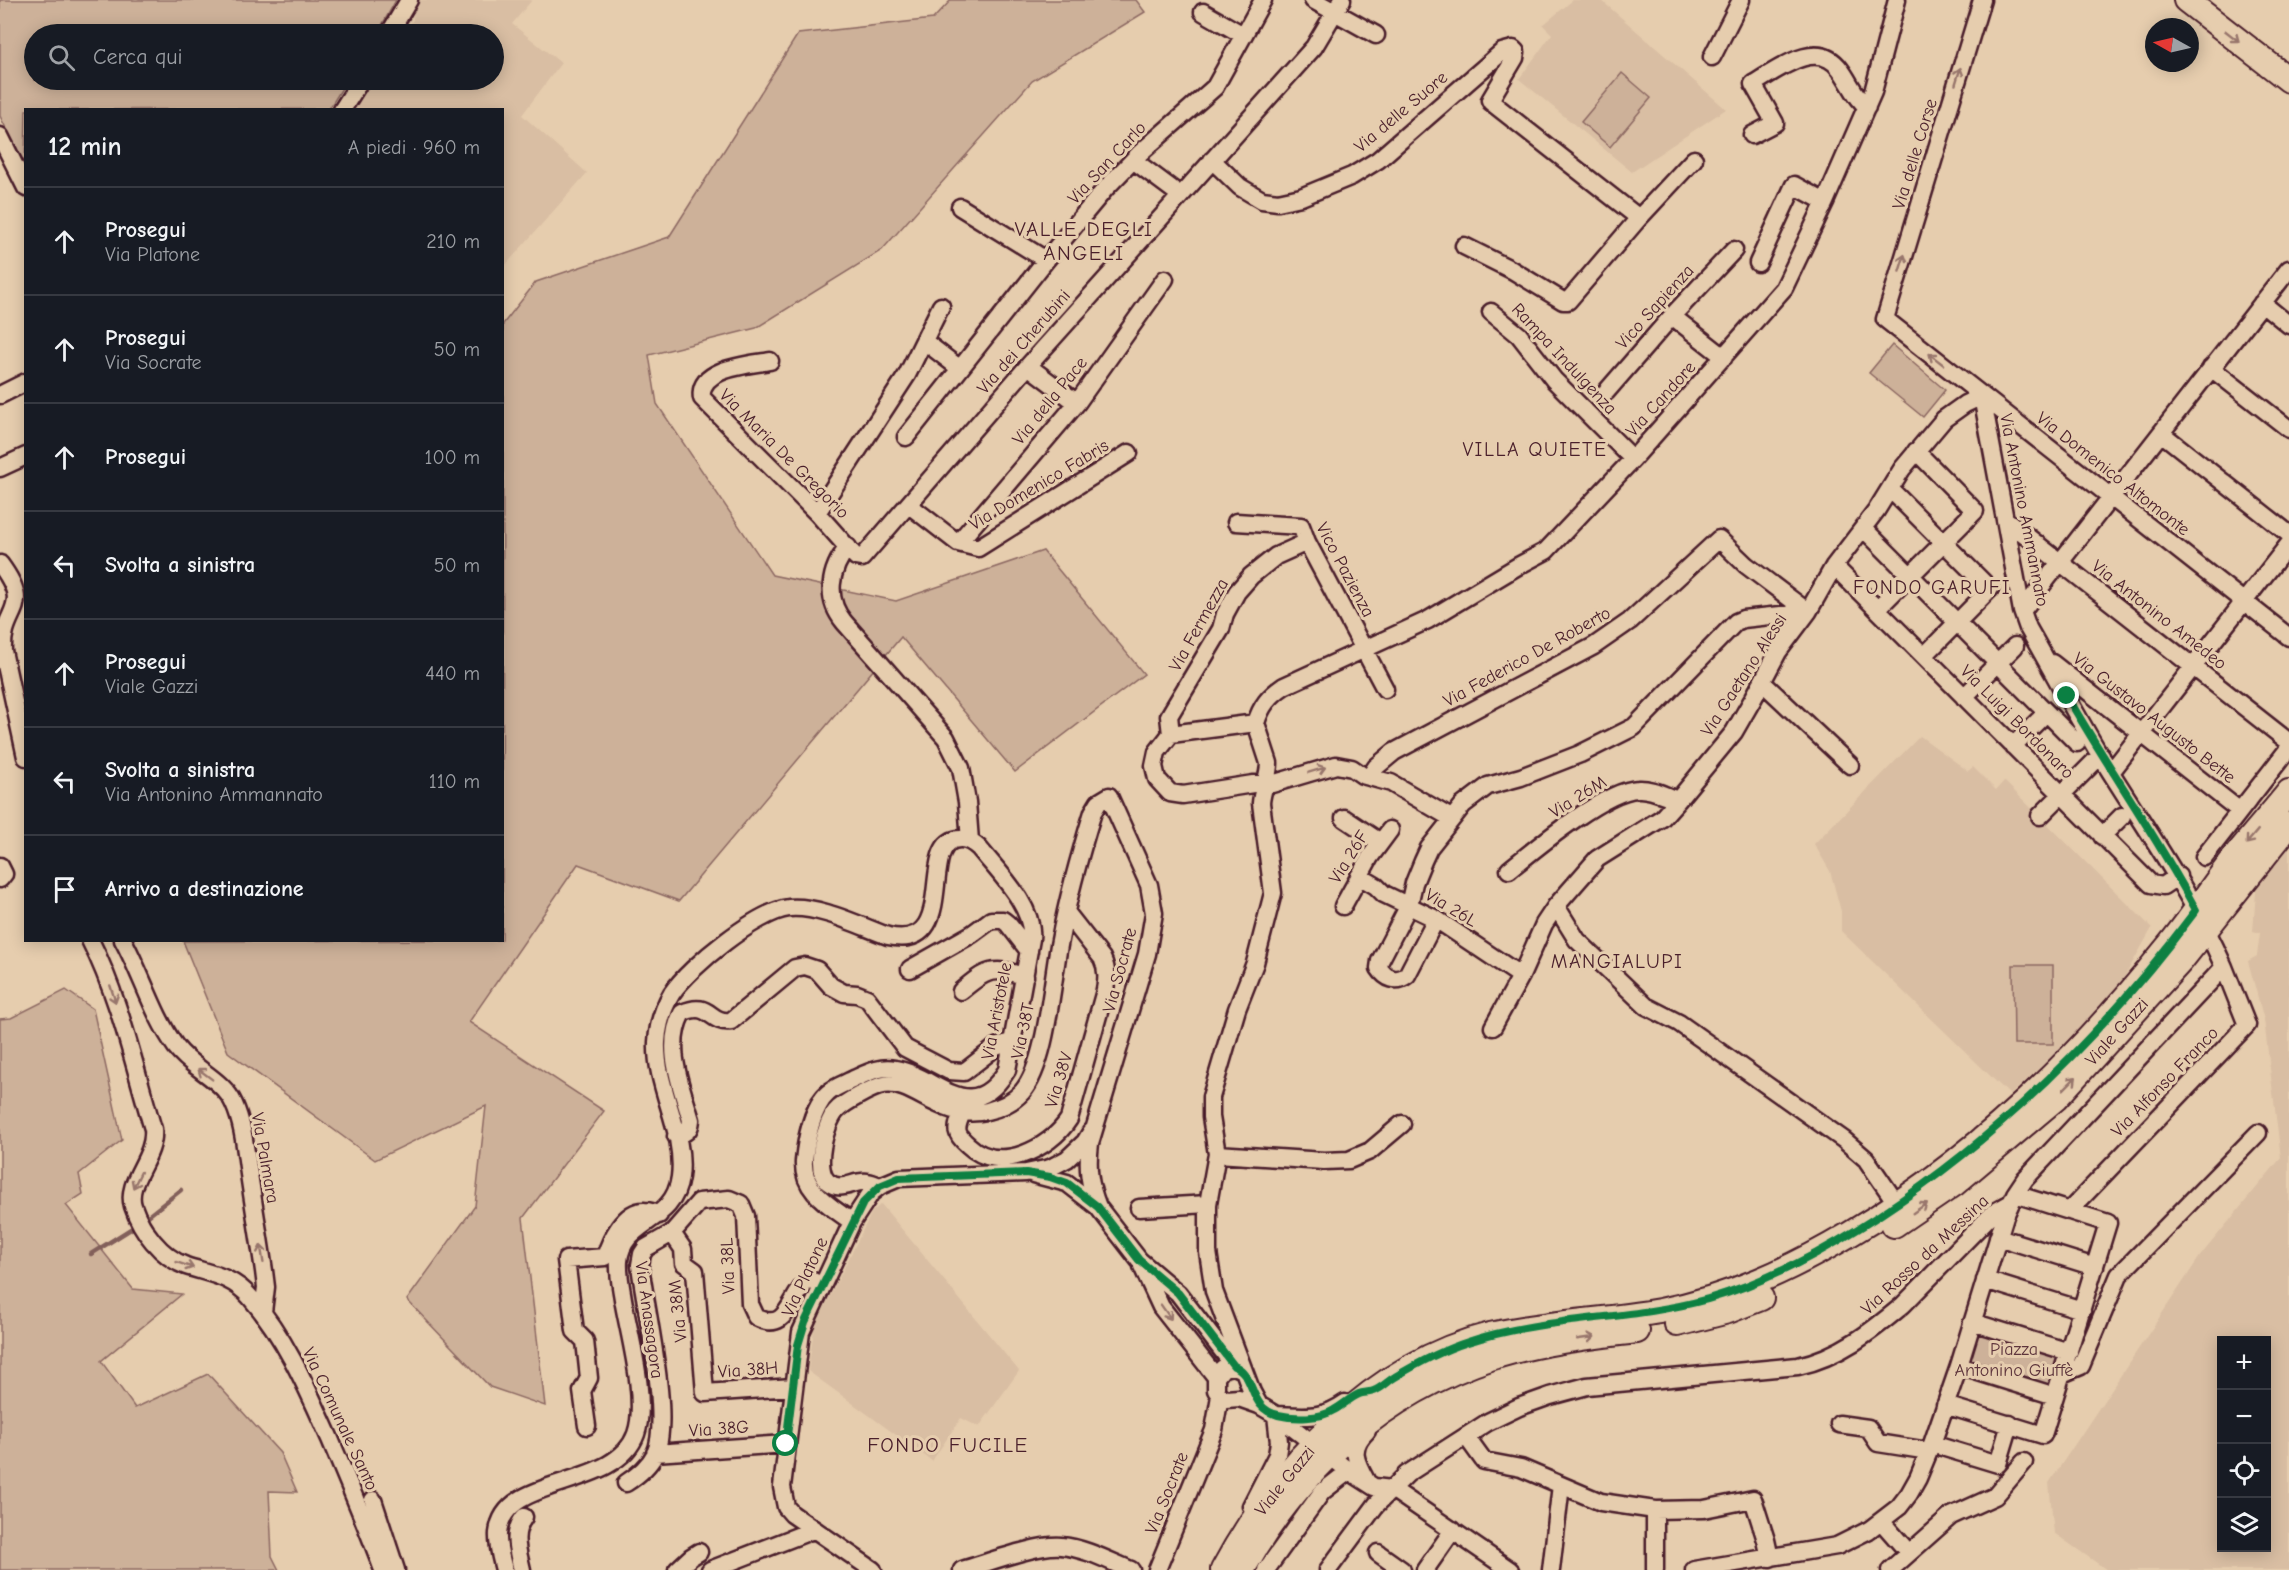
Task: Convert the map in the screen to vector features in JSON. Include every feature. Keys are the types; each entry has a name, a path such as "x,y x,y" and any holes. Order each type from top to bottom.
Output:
{"main road":[{"path":"2194,2 2289,80"},
{"name":"Viale Gazzi","path":"1233,1563 1270,1525 1299,1487 1321,1450 1434,1381 1494,1356 1557,1342 1666,1326 1728,1311 1793,1284 1863,1245 1954,1184 2056,1098 2180,962 2229,864 2289,792"},
{"name":"Viale Gazzi","path":"1233,1563 1274,1490 1321,1450 1376,1390 1424,1361 1466,1342 1488,1336 1535,1327 1663,1310 1744,1287 1816,1254 1897,1204 1982,1140 2044,1085 2166,950 2201,919 2289,825"}],"street":[{"path":"395,24 409,0"},
{"name":"Via San Carlo","path":"906,437 959,368 1105,189 1133,160 1215,87 1263,0"},
{"path":"1313,0 1339,6 1376,35"},
{"path":"1712,57 1741,0"},
{"name":"Via Candore","path":"1256,723 1259,710 1265,701 1284,686 1428,620 1546,551 1633,459 1724,357 1784,288 1873,92 1898,0"},
{"name":"Via delle Corse","path":"1885,319 1982,0"},
{"name":"Via dei Cherubini","path":"848,547 856,557 862,558 1028,366 1314,47 1339,6"},
{"path":"1203,12 1243,35"},
{"name":"Via delle Suore","path":"1212,160 1240,187 1262,200 1278,202 1301,196 1352,176 1378,160 1509,48 1514,50 1515,58 1490,100 1491,102 1639,218"},
{"path":"1752,135 1775,123 1752,84 1800,57 1817,56 1833,62 1840,68 1857,99 1867,107"},
{"path":"343,108 355,90"},
{"path":"0,136 24,184"},
{"path":"1464,246 1512,270 1563,301 1568,301 1639,218 1695,159"},
{"path":"1133,160 1180,195"},
{"path":"1758,263 1794,185 1825,202"},
{"path":"960,207 1046,260"},
{"name":"Vico Sapienza","path":"1606,392 1672,316 1734,250"},
{"path":"2022,611 2289,269"},
{"name":"Via della Pace","path":"958,543 1077,403 1165,279"},
{"path":"2262,303 2289,325"},
{"path":"817,513 907,375 941,306"},
{"name":"Rampa Indulgenza","path":"1491,312 1519,335 1554,380 1633,459"},
{"path":"1672,316 1724,357"},
{"name":"Via Domenico Altomonte","path":"1885,319 2289,637"},
{"path":"924,341 959,368"},
{"name":"Via Maria De Gregorio","path":"770,362 725,369 705,382 701,392 702,398 848,547"},
{"path":"1028,366 1077,403"},
{"path":"2211,368 2289,429"},
{"path":"0,395 24,383"},
{"name":"Via Gaetano Alessi","path":"1493,1027 1521,976 1544,924 1556,906 1597,859 1662,818 1678,800 1734,732 1778,652 1808,612 1834,566 1864,529 1916,451 1949,414 1982,396"},
{"name":"Via Antonino Ammannato","path":"1982,396 2022,611 2028,628 2111,772 2178,876 2201,919"},
{"path":"2161,433 2289,534"},
{"path":"1877,609 1975,511 1916,451"},
{"name":"Via Domenico Fabris","path":"909,505 958,543 978,548 1129,453"},
{"path":"0,468 24,457"},
{"path":"1890,489 1990,590 1924,656"},
{"name":"Via Antonino Amedeo","path":"2005,519 2289,742"},
{"name":"Vico Pazienza","path":"1236,522 1301,526 1307,542 1384,689"},
{"path":"1864,529 2076,743"},
{"name":"Via Federico De Roberto","path":"1370,776 1394,752 1563,664 1610,635 1661,594 1719,539 1746,564 1808,612"},
{"name":"Via Fermezza","path":"1264,784 1183,795 1170,793 1157,779 1154,766 1157,752 1172,734 1169,716 1221,629 1225,614 1237,592 1251,576 1276,556 1307,542"},
{"path":"2111,772 2289,544"},
{"path":"848,547 839,559 831,582 834,608 946,738 961,768 970,841"},
{"path":"0,564 16,590 17,597 15,609 2,633 5,662 24,748"},
{"name":"Via Luigi Bordonaro","path":"1834,566 2151,885 2163,886 2178,876"},
{"path":"1436,919 1407,975 1395,980 1384,975 1379,968 1380,961 1409,906 1414,883 1423,861 1451,818 1470,798 1488,786 1521,777 1580,754 1634,727 1736,622 1743,619 1808,612"},
{"path":"1964,697 2015,646"},
{"name":"Via Gustavo Augusto Bette","path":"2044,656 2240,811"},
{"path":"1762,682 1850,765"},
{"path":"2013,746 2046,713"},
{"path":"1172,734 1256,723 1269,764 1261,803 1274,893 1255,963 1237,1009 1212,1098 1211,1117 1217,1154 1208,1204 1210,1272 1214,1291 1241,1368 1259,1405"},
{"path":"2204,857 2289,748"},
{"path":"2040,816 2101,755"},
{"path":"1264,784 1272,784 1336,765 1391,783 1451,818"},
{"name":"Via 26M","path":"1509,870 1539,845 1599,804 1623,792 1636,789 1649,790 1678,800"},
{"name":"Via 38T","path":"880,1186 867,1181 850,1186 837,1186 831,1184 822,1174 820,1167 822,1150 829,1124 838,1109 887,1084 902,1088 944,1108 962,1113 981,1112 999,1108 1014,1099 1029,1083 1041,1050 1066,912 1092,812 1099,802 1109,796"},
{"name":"Via Socrate","path":"1098,1207 1091,1190 1087,1168 1090,1143 1147,954 1154,913 1149,885 1109,796"},
{"path":"2102,836 2122,816"},
{"name":"Via 26F","path":"1343,906 1385,836 1344,818"},
{"name":"Via Anassagora","path":"504,1570 498,1531 500,1522 509,1507 527,1496 611,1464 627,1451 633,1441 640,1418 639,1393 620,1281 619,1260 624,1242 631,1234 659,1215 673,1200 680,1179 680,1159 660,1069 657,1042 658,1029 666,1005 681,982 748,925 777,910 790,908 812,910 888,936 897,938 911,936 926,924 932,913 939,862 945,847 955,840 970,841"},
{"name":"Via Aristotele","path":"852,1222 812,1190 805,1173 806,1150 815,1113 826,1095 870,1072 887,1068 905,1071 953,1095 962,1097 980,1095 1002,1078 1007,1070 1032,930 1028,912 979,848 970,841"},
{"path":"0,866 4,874 0,879"},
{"name":"Via 26L","path":"1359,876 1376,886 1384,894 1436,919 1521,976"},
{"path":"1556,906 1577,940 1646,1006 1679,1023 1844,1140 1866,1159 1897,1204"},
{"name":"Via 38V","path":"962,1113 956,1126 958,1137 975,1152 988,1157 1021,1154 1040,1148 1060,1131 1069,1119 1107,977 1106,964 1066,912"},
{"path":"2201,919 2224,967"},
{"path":"910,969 972,934 991,920 1003,920 1008,924 1029,951"},
{"name":"Via Comunale Santo","path":"91,942 107,976 115,1000 153,1129 154,1138 150,1154 131,1194 140,1221 154,1242 171,1259 188,1267 226,1278 248,1294 263,1312 289,1353 310,1394 359,1507 383,1570"},
{"name":"Via Palmara","path":"124,942 177,1048 228,1093 234,1105 242,1129 264,1271 266,1287 263,1312"},
{"path":"676,1136 687,1132 691,1120 674,1053 675,1033 682,1013 702,1008 724,1022 731,1021 795,968 805,966 816,970 831,986 844,993 867,998 905,1048 949,1071 964,1072 996,1047 1013,1041"},
{"name":"Via Rosso da Messina","path":"1328,1570 1354,1532 1392,1489 1419,1466 1488,1422 1519,1407 1570,1390 1635,1380 1798,1366 1822,1359 1859,1341 1896,1312 1993,1213 2012,1199 2025,1179 2224,967"},
{"name":"Via Alfonso Franco","path":"2069,1211 2247,1025 2224,967"},
{"path":"961,991 982,973 989,970 1004,970 1025,976"},
{"name":"Via Socrate","path":"1026,1173 1050,1168 1067,1160 1085,1142 1096,1123"},
{"path":"1217,1154 1324,1161 1349,1160 1370,1151 1402,1124"},
{"path":"2062,1374 2080,1366 2119,1275 2258,1133"},
{"path":"880,1186 906,1177 1026,1173"},
{"name":"Via Socrate","path":"1026,1173 1050,1177 1067,1183 1098,1207 1139,1260"},
{"name":"Via Platone","path":"873,1570 792,1514 783,1498 782,1475 801,1332 852,1222 867,1198 880,1186"},
{"name":"Via 38L","path":"672,1233 699,1202 729,1199 741,1204 744,1210 750,1304 756,1317 768,1322 781,1319 807,1282 813,1281 822,1285"},
{"path":"1694,1570 1837,1546 1851,1540 1899,1507 1909,1494 1931,1447 2012,1199 2069,1211 2108,1223 2043,1435 1945,1405"},
{"path":"1139,1208 1208,1204"},
{"path":"587,1426 582,1391 589,1378 585,1341 575,1331 566,1260 605,1257 615,1234 631,1216 646,1211 659,1215"},
{"path":"626,1483 636,1477 655,1453 659,1440 660,1398 641,1259 646,1248 672,1233"},
{"name":"Via 38M","path":"672,1233 683,1249 684,1263 695,1271 705,1393"},
{"path":"1998,1237 2095,1267"},
{"path":"1139,1260 1178,1293 1241,1368 1244,1395 1231,1398"},
{"path":"1139,1260 1161,1307 1216,1377"},
{"path":"1985,1280 2082,1310"},
{"path":"1972,1323 2068,1352"},
{"path":"1368,1483 1359,1468 1355,1450 1365,1432 1440,1387 1497,1364 1533,1355 1557,1342"},
{"path":"1959,1366 2055,1395"},
{"path":"1241,1368 1223,1368 1216,1377 1216,1390 1231,1398 1259,1405 1276,1415 1348,1471 1374,1487 1392,1489 1510,1570"},
{"name":"Via 38H","path":"705,1393 793,1387"},
{"path":"1276,1415 1323,1415 1357,1395 1376,1390"},
{"name":"Via Socrate","path":"1157,1570 1214,1430 1231,1398"},
{"path":"1233,1563 1250,1509 1277,1455 1279,1442 1276,1415"},
{"path":"1839,1424 1868,1428 1878,1443 1931,1447 1998,1464 2010,1424"},
{"path":"1466,1436 1484,1461 1521,1468 1600,1502 1655,1510 1704,1509 1753,1499 1770,1558"},
{"name":"Via 38G","path":"655,1453 786,1444"},
{"path":"1890,1570 1950,1516 1995,1496 2024,1462"},
{"path":"1299,1487 1348,1471"},
{"path":"1266,1570 1322,1492 1348,1471"},
{"path":"1551,1570 1561,1485"},
{"path":"373,1500 396,1570"},
{"path":"1655,1510 1655,1570"},
{"path":"522,1570 516,1538 519,1524 524,1517"},
{"path":"1881,1521 1909,1553"},
{"path":"710,1570 813,1530"},
{"path":"1425,1570 1453,1530"},
{"path":"962,1570 1039,1548 1062,1546 1082,1551 1131,1570"},
{"path":"677,1570 699,1552"},
{"path":"1378,1553 1402,1570"}],"shaded area":[{"path":"417,0 532,0 512,24 561,63 522,115 587,173 504,267 504,108 354,108 366,90 504,90 504,24 410,24 413,20"},
{"path":"1573,0 1601,0 1726,109 1632,172 1519,79 1552,34 1543,25"},
{"path":"1920,736 1968,771 1973,767 1996,790 2004,781 2152,928 2121,983 2079,1032 2010,1095 1841,931 1841,911 1830,871 1814,844"},
{"path":"2289,841 2289,1570 2107,1570 2054,1533 2049,1483 2201,1255 2281,1158 2264,1020 2248,961 2257,956 2260,933 2253,931 2257,879"},
{"path":"881,1204 1019,1371 979,1427 961,1418 932,1461 808,1371 814,1328 872,1212"}],"green space":[{"path":"0,0 396,0 383,24 24,24 24,90 341,90 330,108 24,108 24,165 0,116"},
{"path":"951,0 1136,0 1145,12 1032,81 882,250 756,328 649,355 657,404 772,575 896,601 1043,551 1144,674 1015,772 901,637 679,901 578,864 469,1022 604,1111 523,1218 545,1406 490,1387 407,1300 475,1206 486,1106 375,1160 228,1052 183,942 504,942 504,323 536,282 669,237 798,34 933,19"},
{"path":"1622,73 1651,98 1610,147 1581,122"},
{"path":"1892,345 1945,390 1923,417 1869,373"},
{"path":"2013,965 2053,965 2053,1044 2014,1044"},
{"path":"66,990 93,1009 122,1140 79,1174 83,1194 66,1205 133,1289 182,1294 101,1361 135,1408 208,1374 280,1453 297,1492 269,1491 272,1556 279,1570 0,1570 0,1019 11,1018"},
{"name":"Piazza Antonino Giuffè","path":"1972,1322 2069,1352 2055,1396 1959,1366"}],"waterway":[{"path":"143,1220 181,1190"},
{"path":"91,1254 137,1225"}],"district":[{"name":"VALLE DEGLI ANGELI","path":"1084,241"},
{"name":"VILLA QUIETE","path":"1535,449"},
{"name":"FONDO GARUFI","path":"1932,587"},
{"name":"MANGIALUPI","path":"1617,961"},
{"name":"FONDO FUCILE","path":"948,1445"}],"route":[{"path":"786,1444 798,1345 805,1322 863,1203 880,1186 899,1178 1026,1173 1050,1177 1079,1190 1098,1207 1139,1260 1178,1293 1234,1366 1244,1371 1259,1405 1276,1415 1315,1416 1331,1412 1357,1395 1376,1390 1424,1361 1466,1342 1535,1327 1639,1314 1687,1305 1766,1279 1816,1254 1897,1204 1943,1171 2017,1110 2069,1060 2166,950 2196,910 2178,876 2101,755 2067,696"}]}
